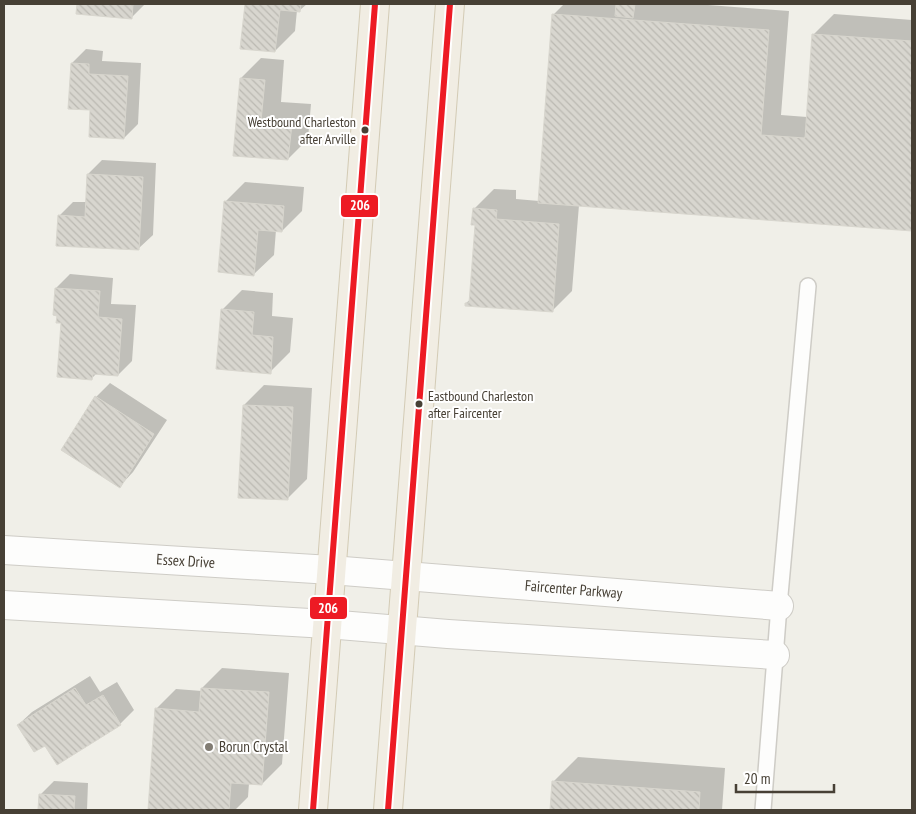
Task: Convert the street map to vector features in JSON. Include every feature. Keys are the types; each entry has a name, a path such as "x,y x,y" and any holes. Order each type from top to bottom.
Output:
{"main road":[{"path":"313,810 375,4"},
{"path":"388,810 450,4"}],"street":[{"name":"Essex Drive","path":"4,550 331,570 368,574"},
{"name":"Faircenter Parkway","path":"368,574 779,606"},
{"path":"4,604 776,655"}],"lane":[{"path":"763,810 779,606 808,286"}],"building":[{"path":"77,4 133,4 132,19 76,14"},
{"path":"245,4 301,4 300,12 280,10 275,52 240,49"},
{"path":"616,4 635,4 633,18 615,16"},
{"path":"552,14 769,30 761,135 805,138 812,34 912,41 912,231 538,203"},
{"path":"71,63 89,64 89,74 128,76 124,139 89,137 90,110 68,109"},
{"path":"240,78 265,80 261,121 292,124 288,160 233,156"},
{"path":"87,174 143,177 139,250 56,246 58,215 85,217"},
{"path":"224,201 284,206 282,232 258,230 254,276 218,272"},
{"path":"473,208 497,210 496,219 559,224 553,312 465,306 465,303 469,303 475,225 471,225"},
{"path":"55,288 100,291 98,317 122,319 118,376 93,374 92,380 57,377 61,323 56,323 57,316 53,315"},
{"path":"221,309 254,312 252,335 273,337 271,374 216,369"},
{"path":"95,396 154,434 120,488 61,450"},
{"path":"243,405 293,407 288,500 238,498"},
{"path":"75,688 86,705 103,695 121,725 57,765 45,746 34,752 17,725"},
{"name":"Borun Crystal","path":"201,688 269,692 262,785 231,783 229,810 148,810 155,708 199,712"},
{"path":"552,781 700,792 699,810 550,810"},
{"path":"39,794 75,796 74,810 38,810"}],"transit line":[{"name":"206","path":"313,810 375,4"},
{"name":"206","path":"388,810 450,4"}],"place":[{"name":"Westbound Charleston after Arville","path":"365,130"},
{"name":"Eastbound Charleston after Faircenter","path":"419,404"},
{"name":"Borun Crystal","path":"209,747"}]}
